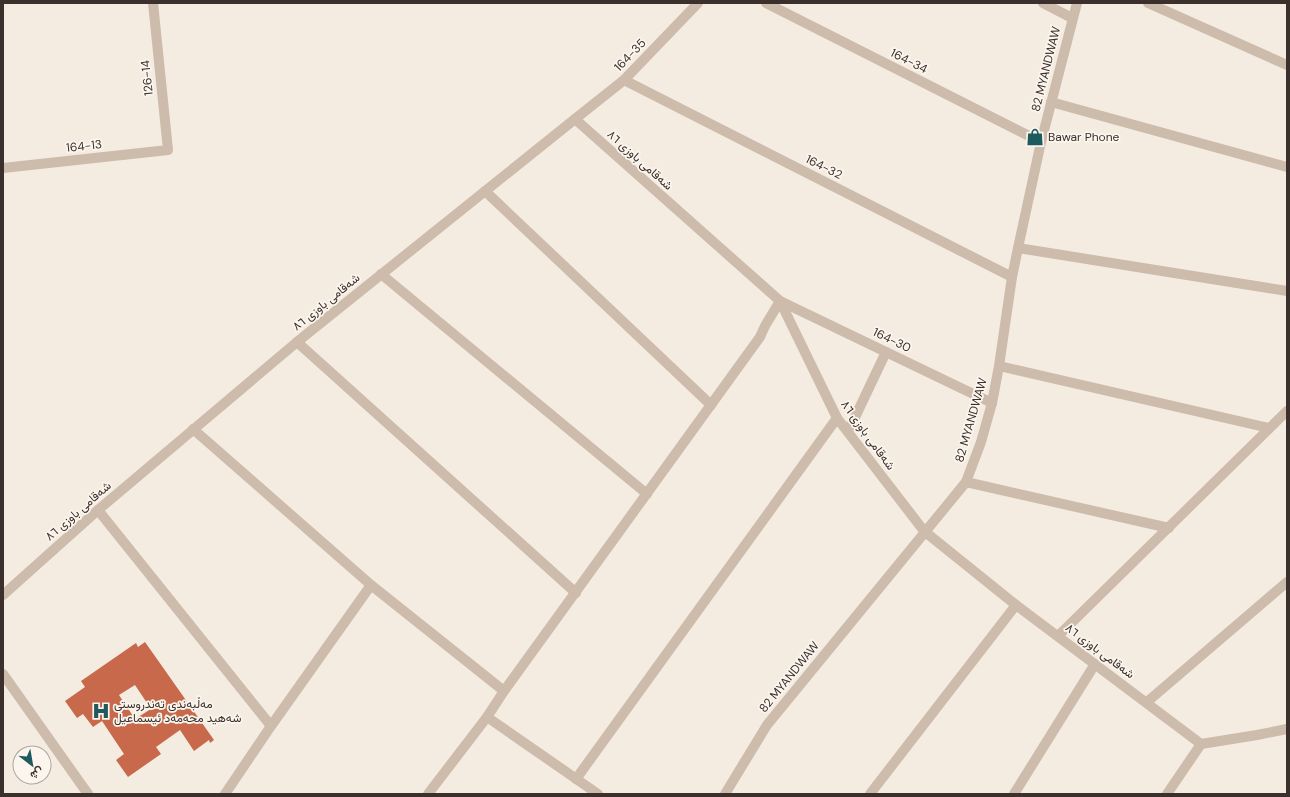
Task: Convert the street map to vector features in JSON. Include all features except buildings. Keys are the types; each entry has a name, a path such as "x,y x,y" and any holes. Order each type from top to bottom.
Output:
{"street":[{"name":"126-14","path":"153,3 168,150"},
{"name":"164-35","path":"575,119 624,80 698,3"},
{"name":"164-34","path":"766,3 1041,142"},
{"path":"1043,3 1072,18"},
{"name":"82 MYANDWAW","path":"725,794 767,724 966,482 981,442 992,403 1018,248 1041,142 1077,3"},
{"path":"1148,3 1287,65"},
{"name":"164-32","path":"624,80 1012,277"},
{"path":"1051,102 1287,167"},
{"name":"شەقامی باوزی ٨٦","path":"3,595 98,510 297,342 575,119 780,301 837,418 924,532 1016,605 1201,744"},
{"name":"164-13","path":"3,168 168,150"},
{"path":"485,191 711,405"},
{"path":"1018,248 1287,291"},
{"path":"381,274 647,494"},
{"path":"428,794 487,717 504,691 760,337 780,301"},
{"name":"164-30","path":"780,301 992,403"},
{"path":"297,342 576,593"},
{"path":"848,432 886,352"},
{"path":"999,366 1269,428"},
{"path":"1058,636 1287,410"},
{"path":"576,779 837,418"},
{"path":"193,429 370,584 504,691"},
{"path":"966,482 1169,528"},
{"path":"98,510 271,726"},
{"path":"1147,702 1287,582"},
{"path":"225,794 370,584"},
{"path":"870,794 1016,605"},
{"path":"1014,794 1095,664"},
{"path":"3,674 88,794"},
{"path":"487,717 598,794"},
{"path":"1167,794 1201,744 1287,729"}],"place":[{"name":"Bawar Phone","path":"1035,137"},
{"name":"مەڵبەندی تەندروستی شەهید محەمەد ئیسماعیل","path":"101,711"}]}
